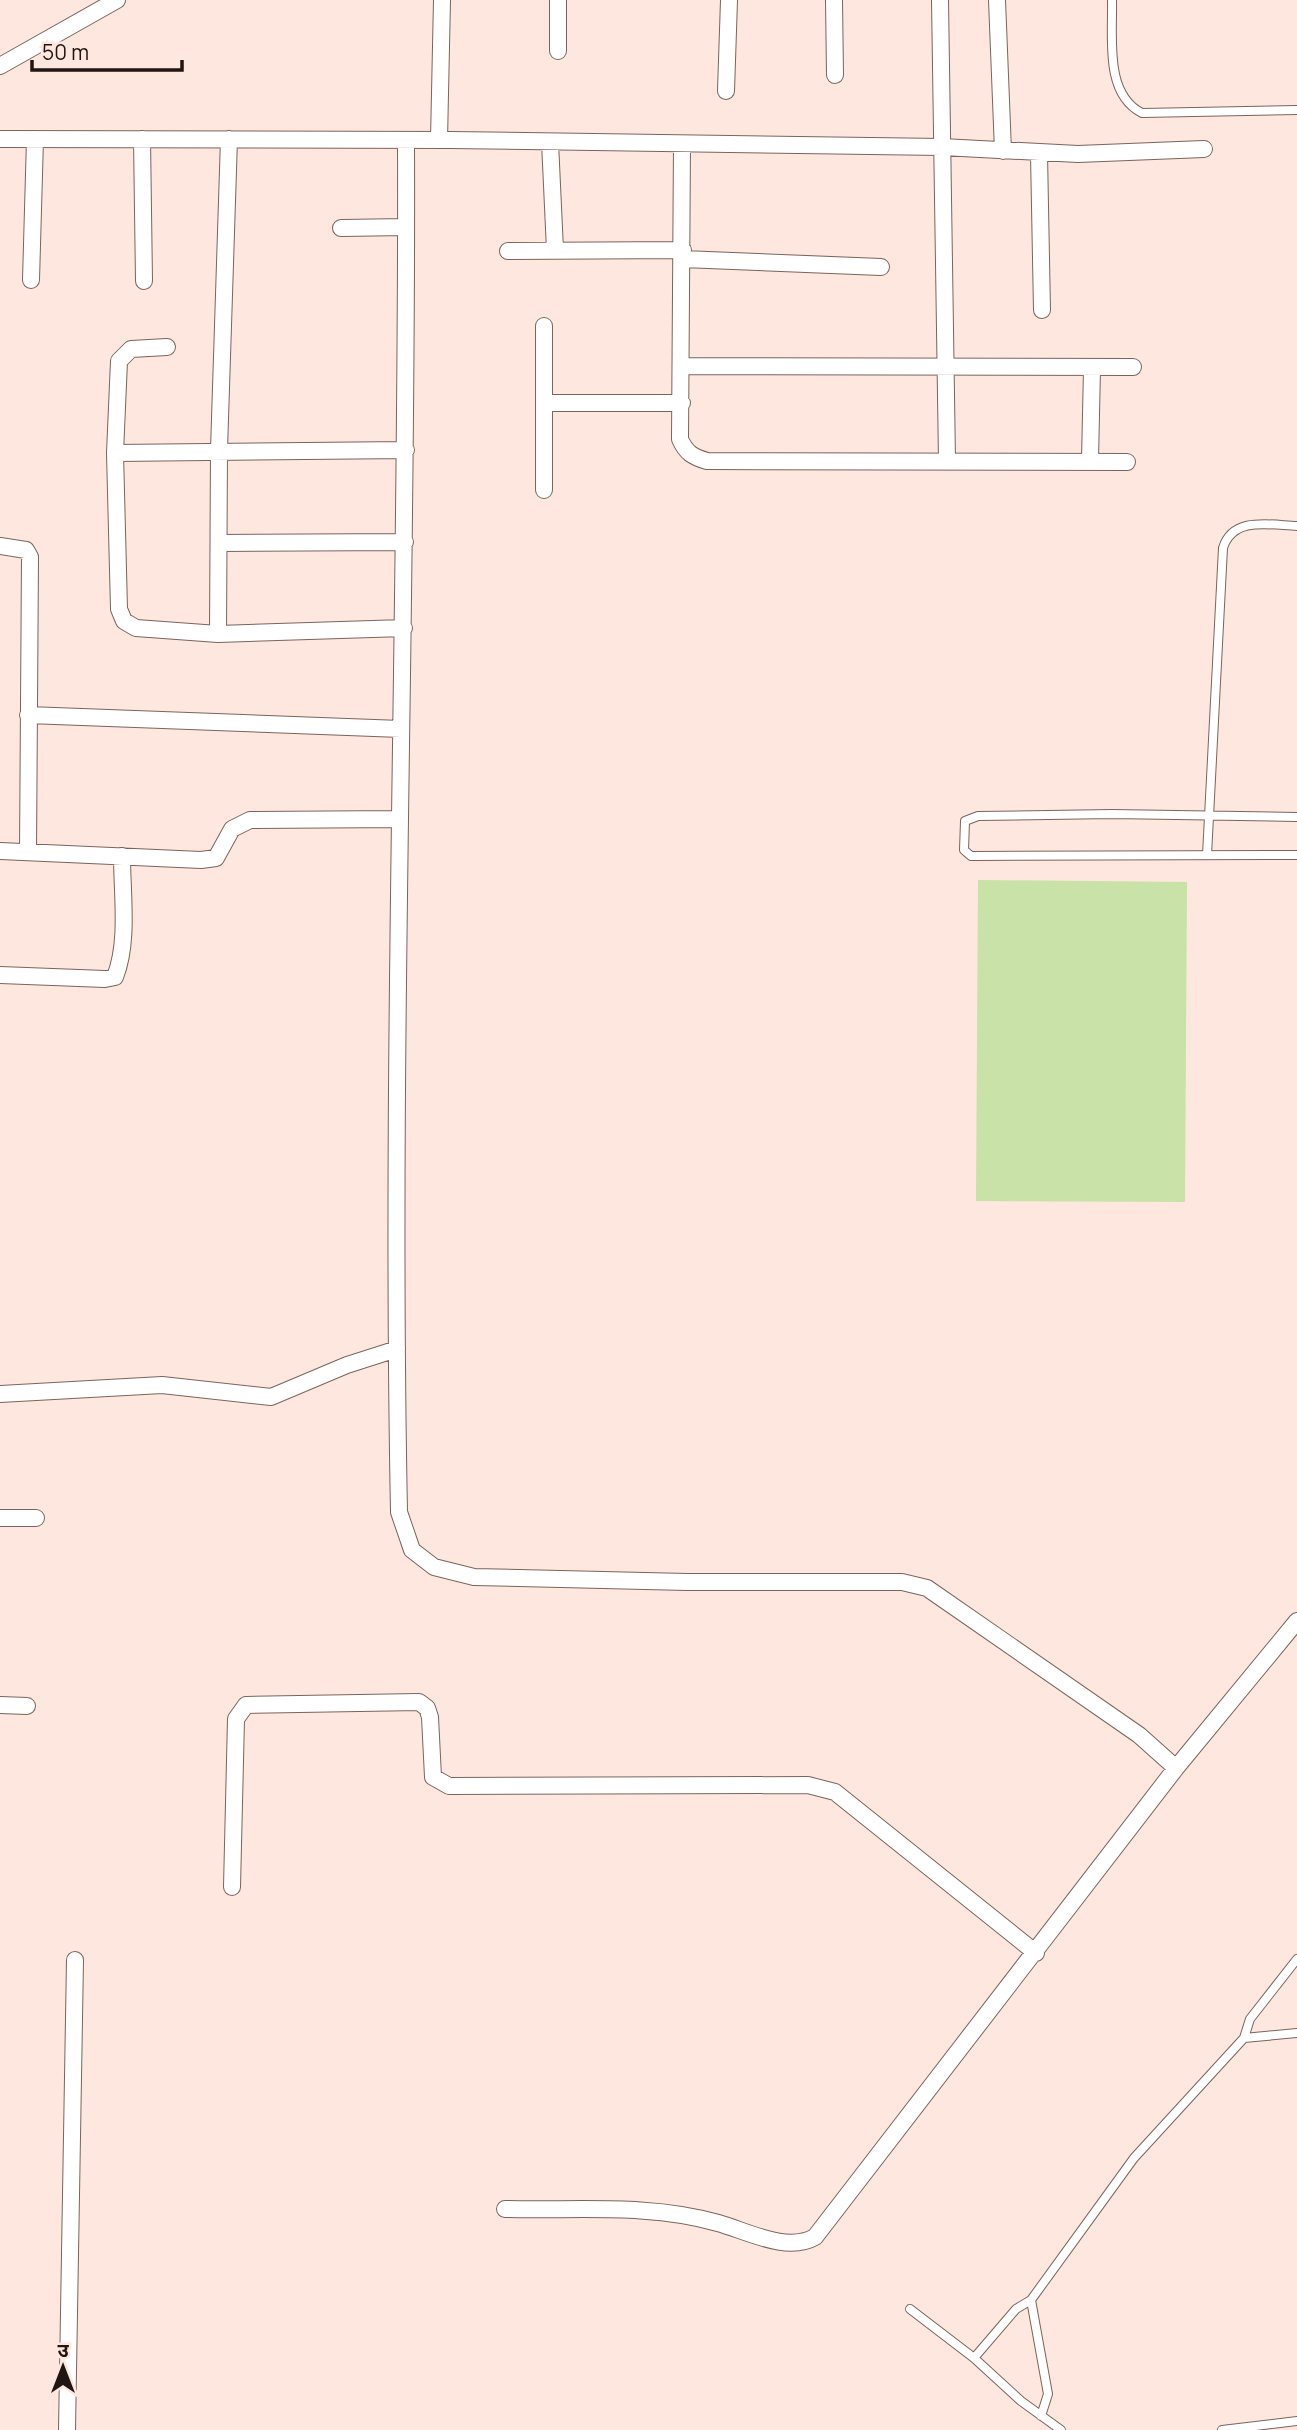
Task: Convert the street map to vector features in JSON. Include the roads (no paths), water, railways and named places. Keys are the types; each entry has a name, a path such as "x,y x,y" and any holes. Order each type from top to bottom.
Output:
{"street":[{"path":"0,66 117,0"},
{"path":"439,140 442,0"},
{"path":"558,0 558,51"},
{"path":"726,91 729,0"},
{"path":"834,0 835,75"},
{"path":"940,0 947,461"},
{"path":"997,0 1003,151"},
{"path":"0,139 439,140 943,147 1039,154 1204,149"},
{"path":"31,280 35,139"},
{"path":"142,139 144,281"},
{"path":"218,634 219,450 229,139"},
{"path":"406,140 406,450 400,818 397,1349 399,1512 412,1549 434,1567 474,1577 538,1580 902,1582 927,1588 1139,1735 1177,1768"},
{"path":"550,142 555,250"},
{"path":"682,145 683,366 680,439 685,450 694,458 707,461 1127,461"},
{"path":"1039,154 1042,310"},
{"path":"341,228 406,227"},
{"path":"508,251 683,255 881,267"},
{"path":"544,326 544,491"},
{"path":"167,347 131,349 118,361 115,453 118,609 124,621 136,628 218,634 404,628"},
{"path":"683,366 1133,367"},
{"path":"1090,460 1092,369"},
{"path":"544,403 682,403"},
{"path":"115,453 406,450"},
{"path":"220,543 405,542"},
{"path":"0,545 26,550 30,557 28,852"},
{"path":"28,715 401,729"},
{"path":"0,851 216,858 232,829 250,820 400,818"},
{"path":"0,975 115,977 122,937 122,856"},
{"path":"0,1394 151,1385 271,1397 347,1365 397,1349"},
{"path":"0,1518 36,1518"},
{"path":"505,2209 672,2213 802,2244 815,2237 1177,1768 1297,1620"},
{"path":"232,1887 236,1719 240,1709 246,1705 419,1702 427,1708 430,1717 433,1777 449,1786 808,1785 835,1792 1036,1953"},
{"path":"0,1705 27,1706"},
{"path":"67,2430 75,1960"}],"lane":[{"path":"1112,0 1118,91 1129,107 1142,113 1297,110"},
{"path":"1208,855 1223,548 1233,529 1242,525 1297,526"},
{"path":"1297,817 978,816 965,821 964,850 971,856 1297,855"},
{"path":"974,2358 1016,2309 1031,2300 1134,2158 1244,2038 1250,2019 1297,1959"},
{"path":"1244,2038 1297,2033"},
{"path":"1031,2300 1047,2386 1047,2404 1041,2416"},
{"path":"910,2309 1061,2430"},
{"path":"1222,2430 1297,2421"}]}
